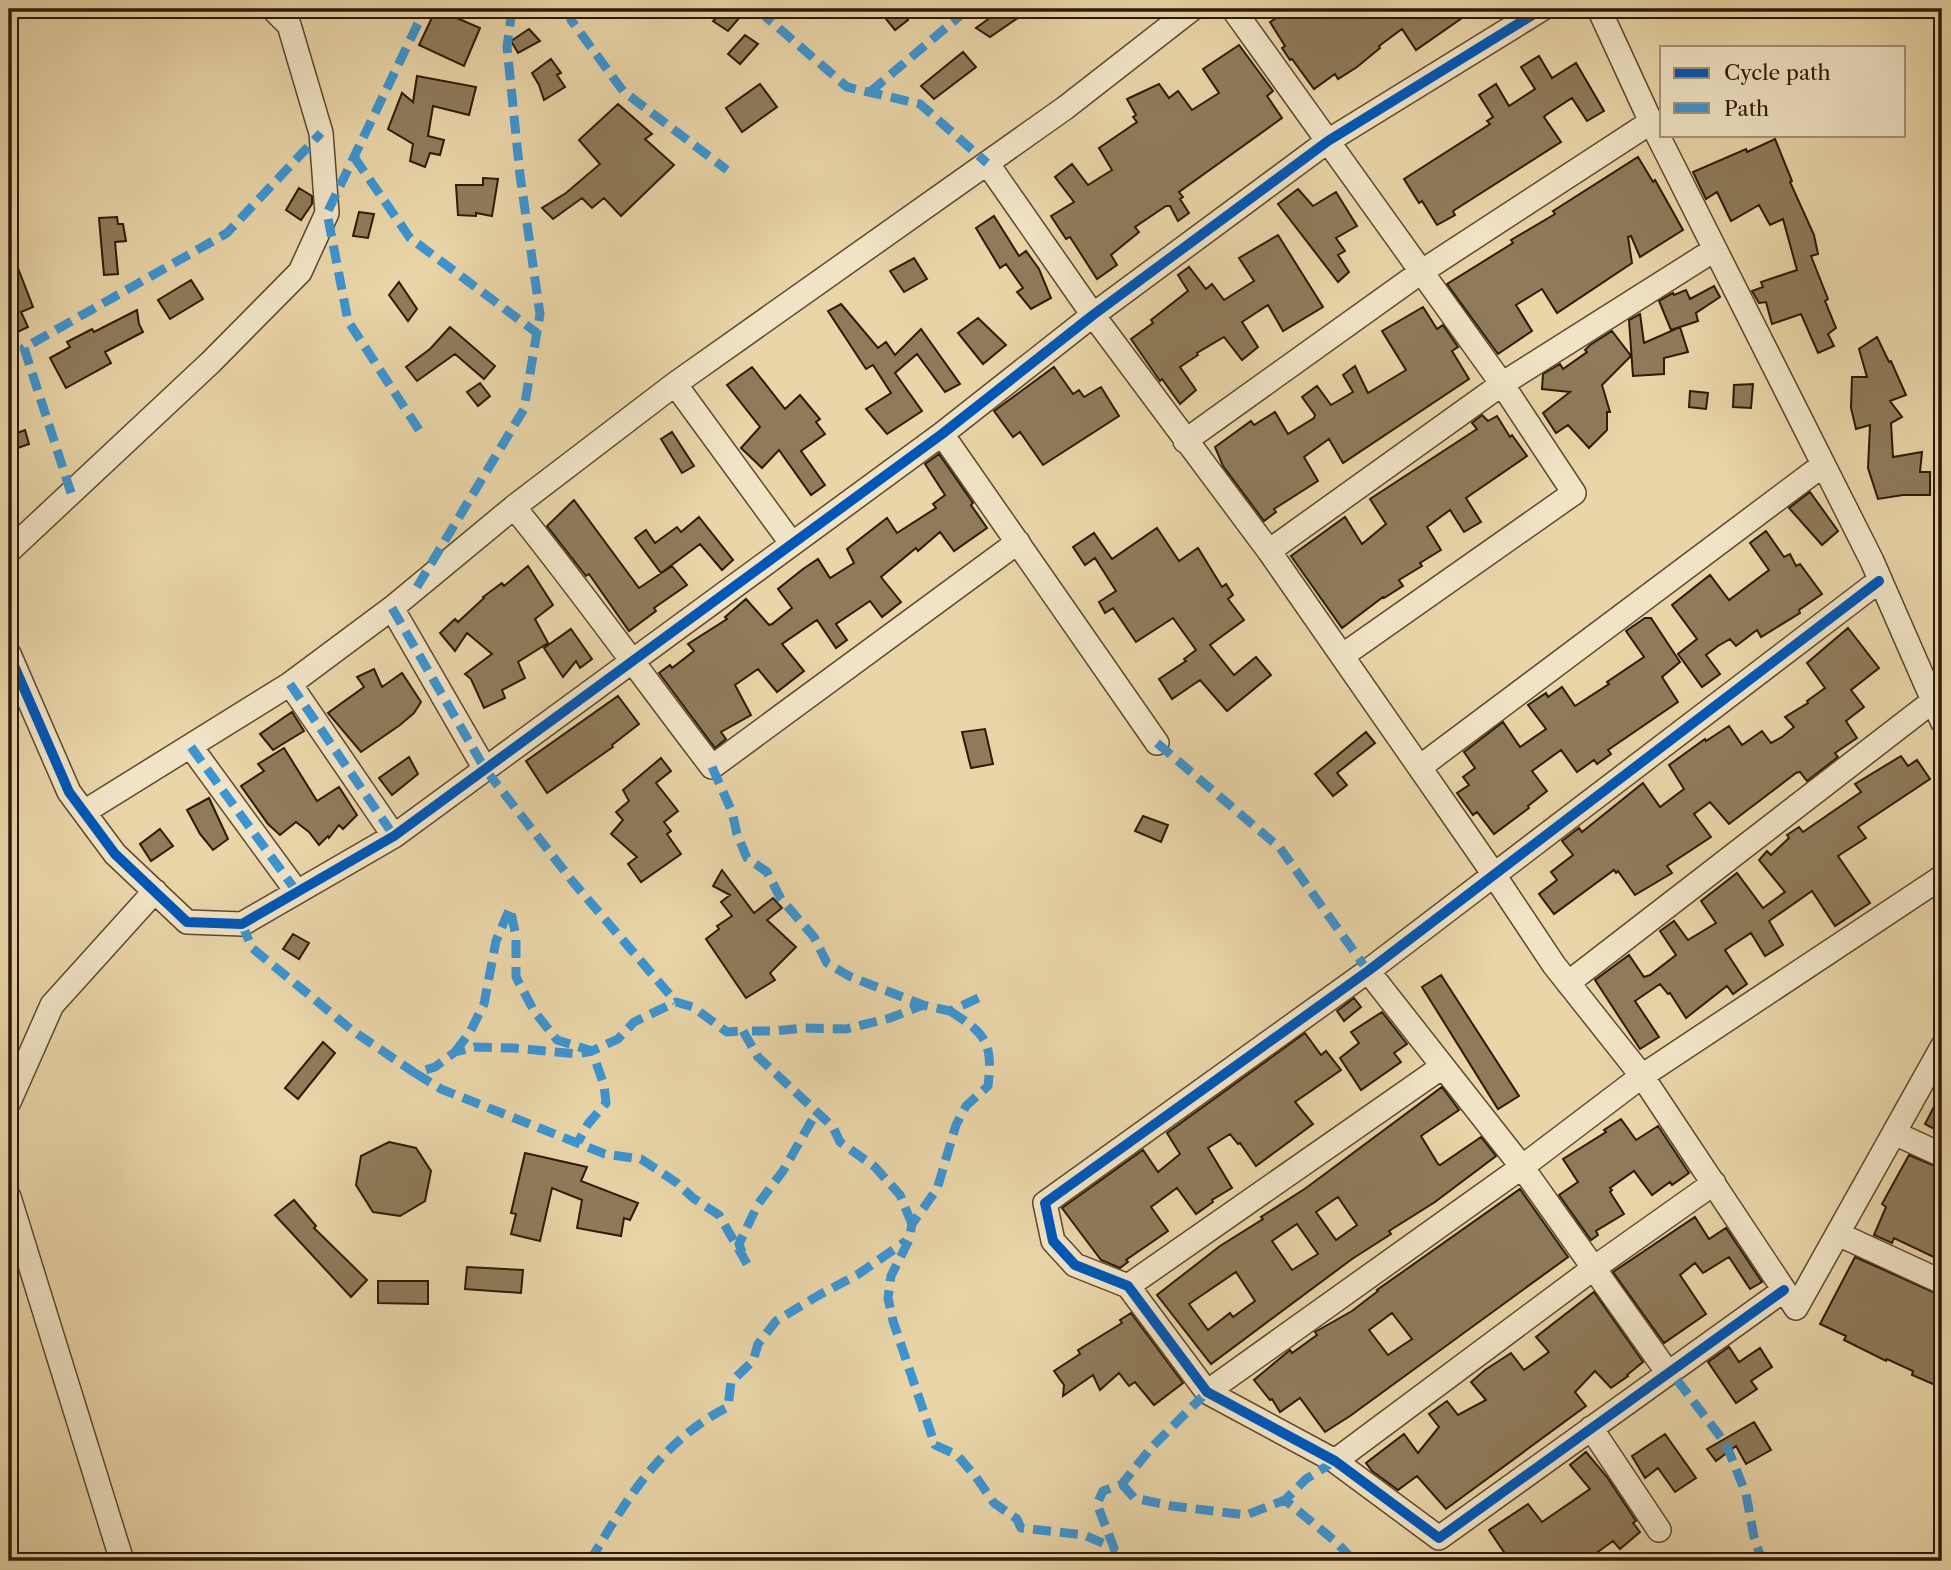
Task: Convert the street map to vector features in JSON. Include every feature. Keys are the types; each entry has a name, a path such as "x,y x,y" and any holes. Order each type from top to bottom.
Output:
{"street":[{"path":"9,551 211,362 300,272 327,214 321,133 289,25 273,9"},
{"path":"84,812 290,684 392,608 514,507 675,384 1065,108 1192,9"},
{"path":"1233,9 1502,384 1574,493 1342,656"},
{"path":"9,654 69,792 115,854 187,922 242,924 394,835 942,434 1093,315 1328,141 1542,9"},
{"path":"1568,983 1938,711 1872,561 1714,250 1599,9"},
{"path":"1185,441 1422,272 1651,122"},
{"path":"987,163 1093,315 1269,551 1554,965 1642,1076 1796,1308 1942,1047"},
{"path":"1269,551 1502,384 1714,250"},
{"path":"675,384 792,544"},
{"path":"942,434 1157,743"},
{"path":"1420,767 1823,465"},
{"path":"514,507 570,576 630,661 712,767 1018,542"},
{"path":"1784,1290 1439,1538 1335,1461 1207,1392 1128,1286 1075,1265 1053,1241 1045,1203 1368,971 1879,581"},
{"path":"392,608 485,769"},
{"path":"290,684 394,835"},
{"path":"191,747 297,892"},
{"path":"1207,1392 1522,1167 1642,1076 1942,877"},
{"path":"9,1102 51,1005 155,891"},
{"path":"1368,971 1522,1167 1668,1373"},
{"path":"1128,1286 1442,1068"},
{"path":"1894,1133 1942,1155"},
{"path":"1335,1461 1594,1268 1714,1184"},
{"path":"9,1197 122,1561"},
{"path":"1838,1234 1942,1282"},
{"path":"1591,1429 1660,1530"}],"building":[{"path":"436,9 480,28 464,66 419,45"},
{"path":"725,9 731,9 741,16 728,31 713,21"},
{"path":"878,9 899,9 908,20 895,30"},
{"path":"1002,9 1031,9 990,37 976,28"},
{"path":"1292,9 1475,9 1416,50 1402,29 1357,67 1338,79 1335,74 1314,89 1282,48 1285,46 1270,22"},
{"path":"529,29 540,41 518,53 511,41"},
{"path":"745,35 758,44 740,64 728,54"},
{"path":"1239,45 1273,91 1267,96 1282,118 1179,192 1183,197 1180,199 1189,213 1178,221 1170,206 1166,206 1135,227 1139,232 1111,255 1117,265 1097,279 1070,237 1066,239 1051,216 1074,202 1055,177 1072,164 1088,185 1112,170 1099,148 1137,122 1127,99 1159,84 1169,98 1178,91 1192,110 1219,93 1203,69"},
{"path":"963,52 976,67 934,99 921,86"},
{"path":"1539,56 1552,78 1576,63 1604,111 1587,121 1572,98 1546,115 1544,117 1561,142 1453,211 1455,215 1437,225 1404,179 1490,124 1487,121 1493,117 1479,95 1496,84 1509,106 1535,89 1521,67"},
{"path":"551,59 561,73 557,75 565,87 544,100 532,73"},
{"path":"417,76 476,87 469,115 433,106 428,136 444,140 440,155 430,153 425,167 410,161 413,144 388,129 402,93 413,102"},
{"path":"760,84 777,107 742,132 726,108"},
{"path":"618,104 652,134 645,139 674,165 621,216 604,198 592,208 582,198 553,219 542,208 566,193 600,164 579,140"},
{"path":"1775,139 1792,181 1790,182 1814,235 1818,254 1811,256 1836,328 1828,334 1834,346 1818,353 1801,314 1772,324 1766,302 1759,303 1752,291 1763,287 1761,282 1797,270 1783,219 1770,225 1759,205 1731,221 1717,192 1706,199 1693,172"},
{"path":"1638,157 1653,182 1655,180 1683,230 1640,257 1631,236 1628,237 1632,263 1557,313 1542,289 1516,305 1532,331 1498,354 1447,284 1513,243 1511,240 1555,214 1553,211"},
{"path":"483,178 498,179 492,216 476,213 476,216 458,215 456,185 483,185"},
{"path":"299,188 312,196 312,204 301,220 286,210"},
{"path":"1298,189 1313,206 1336,192 1357,226 1336,238 1345,251 1338,255 1349,272 1338,282 1278,204"},
{"path":"359,212 374,214 368,238 353,236"},
{"path":"994,216 1019,256 1026,251 1039,269 1051,298 1031,309 1017,292 1023,288 1006,264 1000,268 976,228"},
{"path":"117,217 118,224 123,224 126,241 115,242 118,274 104,275 99,218"},
{"path":"1278,235 1323,307 1283,331 1268,305 1242,322 1258,347 1242,360 1224,337 1197,353 1198,355 1180,367 1196,390 1180,404 1162,379 1160,381 1131,339 1188,291 1178,275 1189,267 1206,289 1212,284 1224,300 1254,281 1239,258"},
{"path":"9,245 33,307 21,312 28,327 9,336"},
{"path":"914,258 927,279 904,292 890,271"},
{"path":"191,280 203,299 170,319 158,300"},
{"path":"399,282 417,309 408,321 389,295"},
{"path":"1714,286 1720,297 1696,313 1698,321 1671,330 1659,301 1673,293 1674,295 1686,290 1690,299"},
{"path":"841,304 878,348 886,342 895,355 921,329 960,384 945,392 917,354 895,373 922,411 887,434 866,409 891,393 873,365 866,369 828,311"},
{"path":"1423,307 1437,329 1443,325 1458,347 1452,351 1469,379 1343,463 1329,439 1304,457 1318,481 1274,509 1276,512 1264,521 1223,466 1215,447 1251,421 1254,425 1275,412 1288,434 1314,418 1315,415 1302,397 1317,386 1331,405 1353,392 1343,375 1355,366 1368,393 1406,370 1382,331"},
{"path":"137,310 143,332 105,352 111,363 66,388 50,358 70,347 67,342 92,329 94,332"},
{"path":"1640,314 1644,343 1680,327 1688,352 1664,358 1664,374 1633,376 1629,320"},
{"path":"978,318 1006,345 983,364 958,333"},
{"path":"450,327 495,366 484,379 455,354 417,381 406,367 430,349"},
{"path":"1612,331 1631,356 1602,385 1610,412 1607,412 1607,430 1589,448 1568,425 1556,433 1543,413 1570,392 1542,389 1543,374 1560,364 1563,369 1587,352 1585,350 1590,345"},
{"path":"1877,337 1906,395 1890,401 1902,417 1891,423 1893,457 1922,452 1920,472 1930,472 1930,495 1878,499 1868,468 1870,425 1856,429 1851,408 1852,377 1867,377 1859,349"},
{"path":"752,367 785,409 800,395 820,419 816,422 825,434 801,451 825,485 811,495 779,450 762,468 741,448 760,427 727,385"},
{"path":"1054,367 1073,394 1079,390 1084,397 1101,387 1119,416 1043,465 1020,432 1013,437 994,411"},
{"path":"480,383 490,396 478,406 467,392"},
{"path":"1753,384 1751,408 1733,407 1734,385"},
{"path":"1690,391 1708,393 1706,409 1689,407"},
{"path":"1482,415 1488,421 1497,416 1510,437 1512,435 1527,456 1466,498 1481,522 1464,532 1450,510 1427,527 1441,550 1399,580 1403,586 1383,597 1342,628 1291,556 1345,517 1362,544 1386,524 1370,499 1477,429 1472,423"},
{"path":"25,430 29,444 9,451 9,436"},
{"path":"672,432 694,466 682,473 661,439"},
{"path":"939,454 987,528 954,551 940,532 918,551 916,548 881,577 901,602 882,617 870,601 836,624 847,640 836,648 817,620 782,644 804,671 777,692 758,669 735,685 751,715 721,732 726,739 715,748 659,673 670,665 672,668 694,651 688,644 727,619 725,617 746,599 769,625 772,624 792,608 778,589 803,569 818,559 830,578 854,563 847,549 887,518 897,533 936,508 933,504 945,495 925,464"},
{"path":"1810,492 1838,531 1822,545 1789,508"},
{"path":"574,500 639,588 672,566 687,585 654,608 656,611 629,631 589,574 586,576 547,526"},
{"path":"699,517 733,560 722,570 700,544 661,573 635,538 646,530 655,543 677,527 681,532"},
{"path":"1157,528 1179,561 1198,548 1222,587 1226,584 1233,595 1228,599 1244,620 1210,645 1234,675 1256,657 1271,675 1227,711 1200,680 1172,699 1159,679 1186,661 1184,659 1196,650 1173,618 1136,642 1113,608 1105,613 1099,602 1116,591 1095,558 1085,565 1073,547 1094,533 1112,559"},
{"path":"1766,531 1784,557 1790,554 1796,566 1800,564 1822,594 1799,610 1800,613 1761,637 1757,630 1736,646 1730,639 1706,655 1720,674 1702,687 1678,654 1697,639 1672,605 1710,575 1729,600 1769,570 1750,543"},
{"path":"528,566 553,605 535,619 548,643 518,662 525,678 502,690 505,698 484,708 471,679 465,674 492,654 467,633 455,651 440,633 455,619 458,622 483,597 502,583 504,586"},
{"path":"1645,618 1651,618 1680,662 1662,677 1678,702 1608,750 1611,754 1597,764 1594,760 1577,772 1561,750 1532,771 1547,791 1494,834 1477,812 1473,815 1457,793 1469,785 1463,777 1475,768 1464,752 1503,722 1520,747 1546,729 1528,705 1546,693 1548,697 1562,687 1575,706 1609,684 1607,682 1644,657 1626,631"},
{"path":"1848,628 1879,668 1851,690 1864,707 1846,721 1857,738 1835,753 1838,757 1807,781 1800,772 1796,773 1729,824 1710,802 1694,814 1711,837 1667,866 1672,873 1635,895 1618,871 1616,873 1614,870 1554,914 1539,894 1557,880 1551,872 1573,855 1562,841 1579,828 1582,832 1643,783 1660,807 1684,789 1669,765 1705,739 1706,741 1729,726 1742,745 1762,731 1771,743 1782,737 1794,727 1785,717 1808,703 1807,701 1825,688 1807,663"},
{"path":"571,629 592,659 580,668 576,661 563,677 544,648"},
{"path":"374,669 382,687 402,673 421,702 414,713 400,725 361,752 328,713 364,687 357,677"},
{"path":"618,696 639,724 612,745 613,747 547,793 526,761"},
{"path":"292,712 304,731 273,750 260,734"},
{"path":"985,729 993,764 971,768 962,732"},
{"path":"1366,732 1375,743 1337,773 1347,785 1333,796 1315,774"},
{"path":"284,748 317,801 339,787 357,815 343,829 339,825 329,838 328,836 319,845 309,832 296,822 280,835 268,824 241,786 264,771 258,764"},
{"path":"1901,756 1908,766 1917,760 1930,779 1858,827 1866,838 1838,856 1870,903 1835,926 1812,891 1769,921 1783,945 1765,956 1751,933 1725,950 1747,984 1733,994 1727,986 1686,1018 1670,993 1660,984 1635,1001 1659,1037 1640,1049 1595,980 1629,955 1644,977 1650,975 1676,955 1660,931 1674,921 1688,940 1716,923 1701,901 1737,873 1763,908 1785,892 1759,860 1767,851 1771,855 1789,838 1787,835 1799,827 1803,832 1861,792 1855,784"},
{"path":"409,757 418,774 392,795 379,778"},
{"path":"661,758 671,771 656,783 678,811 664,822 671,831 667,834 681,854 641,882 628,864 637,857 611,834 623,820 616,812 629,801 623,790"},
{"path":"209,798 228,839 213,850 200,834 187,810"},
{"path":"1143,816 1168,825 1161,842 1135,831"},
{"path":"160,829 173,846 151,861 140,844"},
{"path":"722,870 754,913 773,898 782,908 767,920 796,947 770,973 775,980 746,998 706,939 719,929 717,926 732,916 721,902 730,895 713,886"},
{"path":"293,934 309,943 299,959 283,949"},
{"path":"1441,975 1519,1096 1498,1109 1422,987"},
{"path":"1354,998 1361,1007 1344,1021 1337,1011"},
{"path":"1382,1012 1407,1044 1394,1053 1401,1062 1361,1090 1340,1058 1359,1043 1351,1032"},
{"path":"1305,1033 1321,1055 1326,1051 1341,1070 1295,1102 1313,1124 1256,1166 1230,1134 1208,1148 1232,1188 1196,1214 1177,1188 1151,1207 1168,1231 1126,1260 1128,1262 1120,1268 1101,1260 1062,1208 1143,1150 1158,1172 1180,1154 1167,1133"},
{"path":"323,1042 335,1053 298,1099 285,1088"},
{"path":"1442,1087 1459,1110 1421,1136 1438,1164 1481,1137 1496,1156 1435,1202 1389,1231 1391,1234 1352,1259 1211,1364 1157,1295 1220,1246 1306,1188","holes":["1338,1197 1357,1225 1336,1240 1316,1212","1297,1224 1318,1254 1292,1270 1272,1241","1236,1272 1255,1301 1233,1317 1230,1313 1208,1330 1189,1304"]},
{"path":"1942,1091 1942,1133 1925,1124"},
{"path":"1621,1119 1636,1140 1658,1126 1689,1173 1652,1195 1634,1171 1610,1188 1624,1214 1596,1231 1598,1235 1591,1240 1559,1195 1578,1182 1563,1159 1606,1132 1604,1130"},
{"path":"389,1142 416,1148 431,1171 425,1201 400,1216 373,1212 356,1185 361,1156"},
{"path":"525,1153 587,1167 581,1181 638,1203 630,1220 624,1218 621,1236 577,1228 582,1200 552,1188 540,1241 511,1234 516,1214 511,1213"},
{"path":"1909,1155 1942,1169 1942,1261 1894,1238 1892,1243 1874,1235 1886,1207 1882,1204"},
{"path":"1520,1189 1568,1257 1325,1432 1300,1398 1280,1412 1254,1380 1290,1350 1292,1353 1317,1335 1315,1332 1352,1311 1377,1290","holes":["1392,1313 1412,1339 1388,1355 1369,1330"]},
{"path":"294,1200 316,1226 314,1228 367,1280 351,1297 275,1215"},
{"path":"1695,1217 1709,1239 1726,1228 1762,1282 1750,1289 1729,1257 1703,1273 1695,1263 1680,1275 1706,1314 1664,1343 1613,1272"},
{"path":"1855,1257 1942,1296 1942,1388 1912,1375 1913,1371 1844,1340 1846,1336 1820,1324"},
{"path":"467,1267 523,1270 521,1293 465,1289"},
{"path":"378,1281 428,1281 428,1304 378,1303"},
{"path":"1594,1292 1643,1362 1628,1376 1611,1388 1595,1371 1575,1392 1586,1406 1446,1509 1417,1476 1398,1490 1372,1471 1366,1463 1404,1434 1418,1453 1439,1427 1429,1414 1447,1401 1458,1415 1486,1400 1471,1382 1485,1370 1511,1353 1524,1370 1549,1352 1536,1337"},
{"path":"1131,1313 1183,1383 1154,1405 1135,1382 1129,1386 1119,1373 1100,1390 1093,1375 1063,1396 1064,1385 1054,1371 1080,1354 1078,1350 1122,1323 1120,1320"},
{"path":"1729,1347 1739,1362 1760,1348 1772,1367 1751,1381 1757,1389 1736,1403 1708,1362"},
{"path":"1754,1422 1771,1450 1746,1464 1736,1446 1716,1461 1707,1449"},
{"path":"1665,1434 1696,1478 1675,1492 1658,1468 1645,1478 1632,1456"},
{"path":"1586,1452 1607,1477 1636,1521 1633,1523 1640,1532 1620,1549 1613,1541 1585,1561 1510,1561 1489,1530 1528,1504 1542,1522 1590,1489 1570,1465"}],"marked path":[{"path":"419,430 348,321 327,213 425,9"},
{"path":"417,587 524,409 540,314 520,175 507,47 512,9"},
{"path":"572,9 571,20 623,91 727,170"},
{"path":"760,9 847,87 920,104 987,163"},
{"path":"870,92 968,9"},
{"path":"71,493 24,348 227,233 321,133"},
{"path":"354,157 410,238 537,333"},
{"path":"392,608 485,769 573,882 676,1002"},
{"path":"290,684 394,836"},
{"path":"1157,743 1280,848 1368,971"},
{"path":"191,747 297,892"},
{"path":"712,767 732,812 747,858 767,872 781,899 814,937 827,963 874,986 923,1005 950,1011 985,995"},
{"path":"455,1052 470,1032 484,1004 496,941 510,908 516,936 516,977 534,1011 557,1040 592,1051 604,1085 606,1103 588,1124 578,1142"},
{"path":"242,924 252,948 353,1031 415,1073 435,1067 455,1052 474,1047 577,1054 592,1051 618,1039 634,1022 676,1002 693,1007 727,1032 743,1031"},
{"path":"912,1224 900,1195 875,1167 840,1142 833,1127 758,1057 743,1031 846,1029 890,1018 923,1005"},
{"path":"950,1011 972,1026 984,1041 989,1059 988,1086 966,1106 956,1125 937,1189 912,1224 909,1240 891,1276 888,1298 893,1321 935,1445 957,1455 994,1503 1017,1519 1021,1528 1084,1535 1114,1548 1097,1504 1103,1491 1122,1484 1151,1448 1207,1392"},
{"path":"415,1073 441,1089 605,1154 641,1159 719,1215 750,1269"},
{"path":"742,1252 739,1244 758,1204 783,1171 816,1113"},
{"path":"590,1561 632,1494 665,1454 684,1436 728,1407 731,1382 753,1361 758,1344 776,1321 857,1275 906,1241"},
{"path":"1677,1380 1726,1444 1746,1494 1754,1537 1762,1561"},
{"path":"1335,1461 1306,1479 1285,1500 1336,1542 1354,1561"},
{"path":"1122,1484 1134,1498 1172,1506 1246,1515 1285,1500"}],"cycle path":[{"path":"9,654 69,792 115,854 187,922 242,924 394,836 942,434 1093,315 1328,141 1542,9"},
{"path":"1784,1290 1439,1538 1335,1461 1207,1392 1128,1286 1075,1265 1053,1241 1045,1203 1368,971 1879,581"}]}
